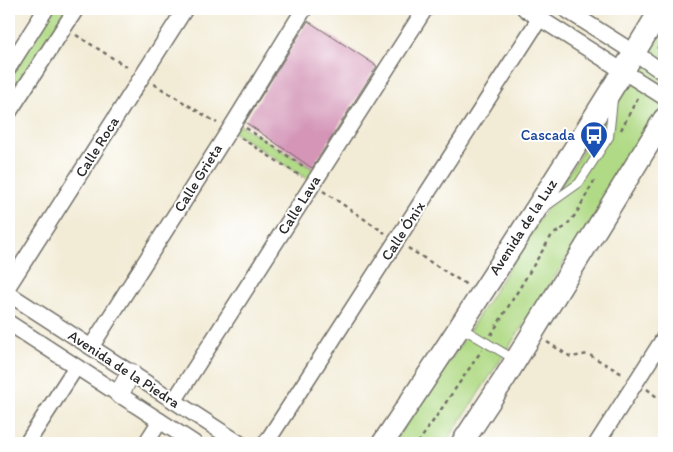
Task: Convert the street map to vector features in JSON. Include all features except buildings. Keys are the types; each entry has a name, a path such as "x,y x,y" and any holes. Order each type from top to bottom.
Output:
{"main road":[{"name":"Avenida de la Luz","path":"383,443 467,331 481,293 622,76 650,63 661,9"},
{"path":"462,443 533,333 664,119"}],"street":[{"path":"9,67 46,9"},
{"path":"9,112 76,9"},
{"name":"Calle Roca","path":"9,285 185,9"},
{"name":"Calle Grieta","path":"91,347 304,9"},
{"name":"Calle Lava","path":"174,401 425,9"},
{"path":"525,9 622,76 645,85 664,98"},
{"path":"565,9 650,63"},
{"name":"Calle Ónix","path":"266,443 540,18"},
{"name":"Avenida de la Piedra","path":"9,294 239,443"},
{"name":"Avenida de la Piedra","path":"9,324 194,443"},
{"path":"597,443 664,338"},
{"path":"27,443 76,367"},
{"path":"119,394 131,373"},
{"path":"146,443 160,421"}],"lane":[{"path":"467,331 516,360"}],"path":[{"path":"64,27 142,76 232,125 316,180 396,240 481,293"},
{"path":"232,125 316,180"},
{"path":"418,443 488,344 552,235 565,228 576,214"},
{"path":"533,333 571,357 588,354 616,371"},
{"path":"646,388 664,403"}],"green space":[{"path":"49,9 72,9 9,107 9,73"},
{"path":"664,22 664,109 658,119 446,443 394,443 431,384 454,355"},
{"path":"235,122 318,172 312,182 230,130"}],"place":[{"name":"Cascada","path":"594,159"}]}
